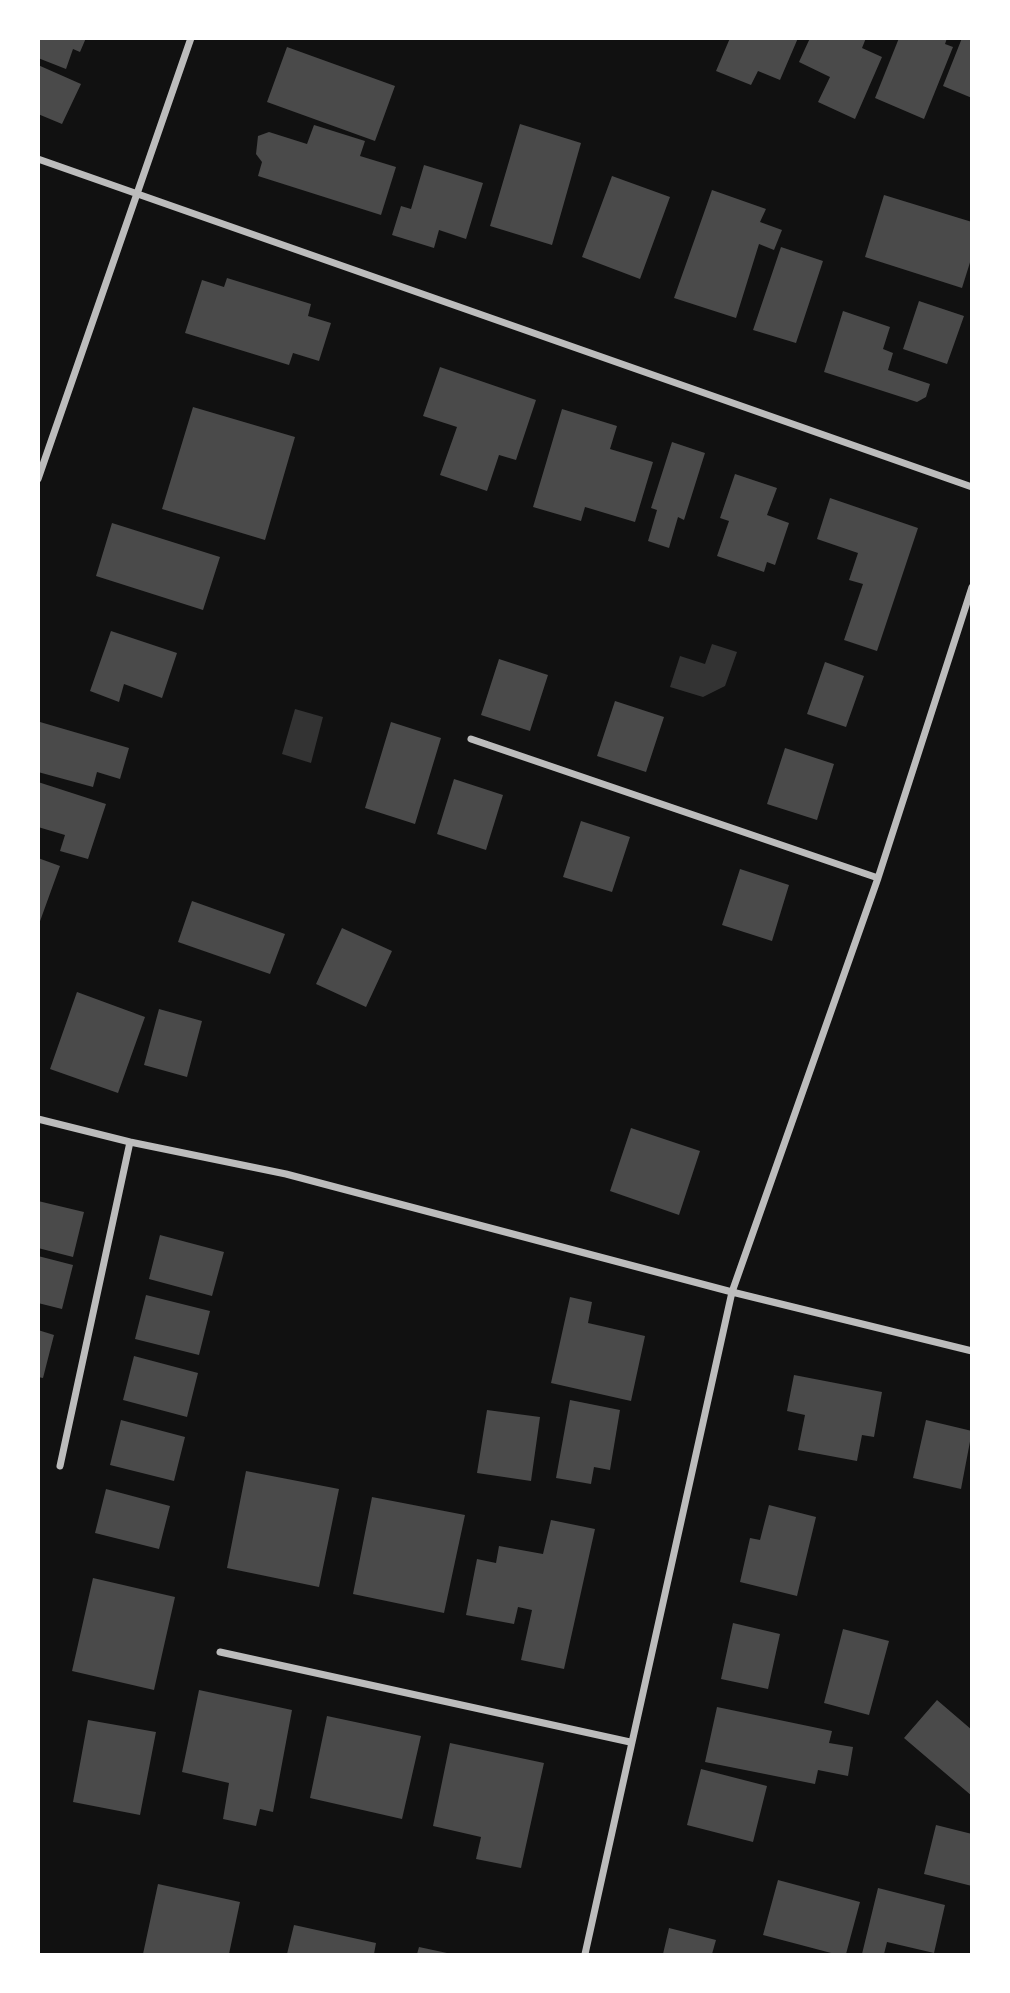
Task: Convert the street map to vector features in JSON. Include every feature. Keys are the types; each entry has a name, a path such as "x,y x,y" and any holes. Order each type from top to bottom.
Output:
{"street":[{"path":"38,479 191,38"},
{"path":"38,159 971,487"},
{"path":"585,1955 630,1742 732,1292 878,878 971,587"},
{"path":"471,739 878,878"},
{"path":"38,1119 130,1142 286,1174 732,1292 971,1351"},
{"path":"60,1466 130,1142"},
{"path":"220,1652 630,1742"}],"shaded area":[{"path":"712,644 737,652 725,686 703,697 670,687 680,656 705,664"},
{"path":"295,709 323,717 311,763 282,754"}],"building":[{"path":"38,38 86,38 80,52 73,49 66,69 38,58"},
{"path":"730,38 798,38 780,80 758,71 751,85 716,71"},
{"path":"810,38 866,38 862,48 882,57 855,119 818,102 830,77 799,62"},
{"path":"899,38 947,38 945,44 953,47 924,119 875,98"},
{"path":"962,38 972,38 972,98 943,86"},
{"path":"287,47 395,86 375,141 267,102"},
{"path":"38,65 81,84 62,124 38,114"},
{"path":"520,124 581,143 552,245 490,226"},
{"path":"314,125 365,141 360,156 396,167 381,215 258,176 262,162 256,154 258,136 269,132 307,144"},
{"path":"424,165 483,183 466,239 439,230 434,248 392,235 401,206 411,209"},
{"path":"612,176 670,197 640,279 582,257"},
{"path":"712,190 766,209 760,222 782,230 774,250 759,244 736,318 674,298"},
{"path":"884,195 972,222 972,256 962,288 865,257"},
{"path":"781,247 823,261 796,343 753,330"},
{"path":"227,278 311,304 308,316 331,323 319,361 293,353 289,365 185,333 202,280 224,287"},
{"path":"919,301 964,316 947,364 903,349"},
{"path":"843,311 890,327 883,349 893,353 888,370 930,384 926,397 917,402 824,372"},
{"path":"440,367 536,400 516,460 499,455 487,491 440,475 457,427 423,416"},
{"path":"193,407 295,437 265,540 162,509"},
{"path":"562,409 617,426 610,449 653,462 635,522 585,507 581,521 533,507"},
{"path":"672,442 705,453 684,520 678,517 669,548 648,541 657,510 651,508"},
{"path":"735,474 777,488 767,515 789,523 775,565 767,562 764,572 717,556 729,521 720,518"},
{"path":"830,498 918,528 877,651 844,640 863,584 849,580 858,553 817,539"},
{"path":"112,523 220,557 203,610 96,576"},
{"path":"111,631 177,653 162,698 124,684 119,702 90,691"},
{"path":"499,659 548,675 530,731 481,715"},
{"path":"825,662 864,676 846,727 807,714"},
{"path":"615,701 664,717 646,772 597,756"},
{"path":"40,722 129,748 120,779 97,772 93,787 38,772"},
{"path":"391,722 441,738 415,824 365,808"},
{"path":"785,748 834,764 817,820 767,804"},
{"path":"454,779 503,795 486,850 437,834"},
{"path":"38,782 106,804 88,859 60,851 65,835 38,827"},
{"path":"581,821 630,837 612,892 563,877"},
{"path":"38,858 60,866 39,924 38,924"},
{"path":"740,869 789,885 772,941 722,925"},
{"path":"192,901 285,934 270,974 178,942"},
{"path":"342,928 392,951 366,1007 316,984"},
{"path":"77,992 145,1017 118,1093 50,1069"},
{"path":"159,1009 202,1021 187,1077 144,1065"},
{"path":"631,1128 700,1151 679,1215 610,1191"},
{"path":"38,1201 84,1212 73,1257 38,1248"},
{"path":"160,1235 224,1252 212,1296 149,1279"},
{"path":"38,1256 73,1265 62,1309 38,1303"},
{"path":"146,1295 210,1311 199,1355 135,1339"},
{"path":"570,1297 592,1302 588,1323 645,1336 631,1401 551,1383"},
{"path":"38,1330 54,1335 43,1378 38,1377"},
{"path":"134,1356 198,1373 187,1417 123,1400"},
{"path":"794,1375 882,1392 874,1437 862,1435 857,1461 798,1450 805,1415 787,1411"},
{"path":"570,1400 620,1410 610,1470 594,1467 591,1484 556,1478"},
{"path":"487,1410 540,1417 531,1481 477,1473"},
{"path":"121,1420 185,1437 174,1481 110,1465"},
{"path":"926,1420 972,1431 961,1489 913,1478"},
{"path":"246,1471 339,1489 319,1587 227,1568"},
{"path":"106,1489 170,1506 159,1549 95,1533"},
{"path":"372,1497 465,1515 444,1613 353,1594"},
{"path":"769,1505 816,1517 797,1596 740,1582 750,1538 760,1540"},
{"path":"551,1520 595,1529 564,1669 521,1660 532,1610 518,1607 514,1624 466,1615 477,1559 496,1563 499,1546 543,1554"},
{"path":"93,1578 175,1597 154,1690 72,1671"},
{"path":"733,1623 780,1634 768,1689 721,1679"},
{"path":"843,1629 889,1641 869,1715 824,1703"},
{"path":"199,1690 292,1710 273,1812 260,1809 256,1826 223,1819 229,1783 182,1772"},
{"path":"937,1700 972,1730 972,1796 904,1738"},
{"path":"717,1707 832,1731 829,1743 853,1747 848,1776 818,1770 815,1784 705,1762"},
{"path":"327,1716 421,1736 402,1819 310,1798"},
{"path":"88,1720 156,1732 140,1815 73,1802"},
{"path":"450,1743 544,1763 521,1868 476,1859 481,1837 433,1826"},
{"path":"701,1769 767,1786 753,1842 687,1825"},
{"path":"936,1825 972,1834 972,1886 924,1874"},
{"path":"778,1880 860,1902 846,1954 835,1954 763,1935"},
{"path":"158,1884 240,1902 229,1954 143,1954"},
{"path":"878,1888 945,1905 934,1953 887,1942 884,1954 862,1954"},
{"path":"294,1925 376,1943 374,1954 287,1954"},
{"path":"669,1928 716,1940 712,1954 663,1954"},
{"path":"419,1947 447,1953 417,1954"}]}
